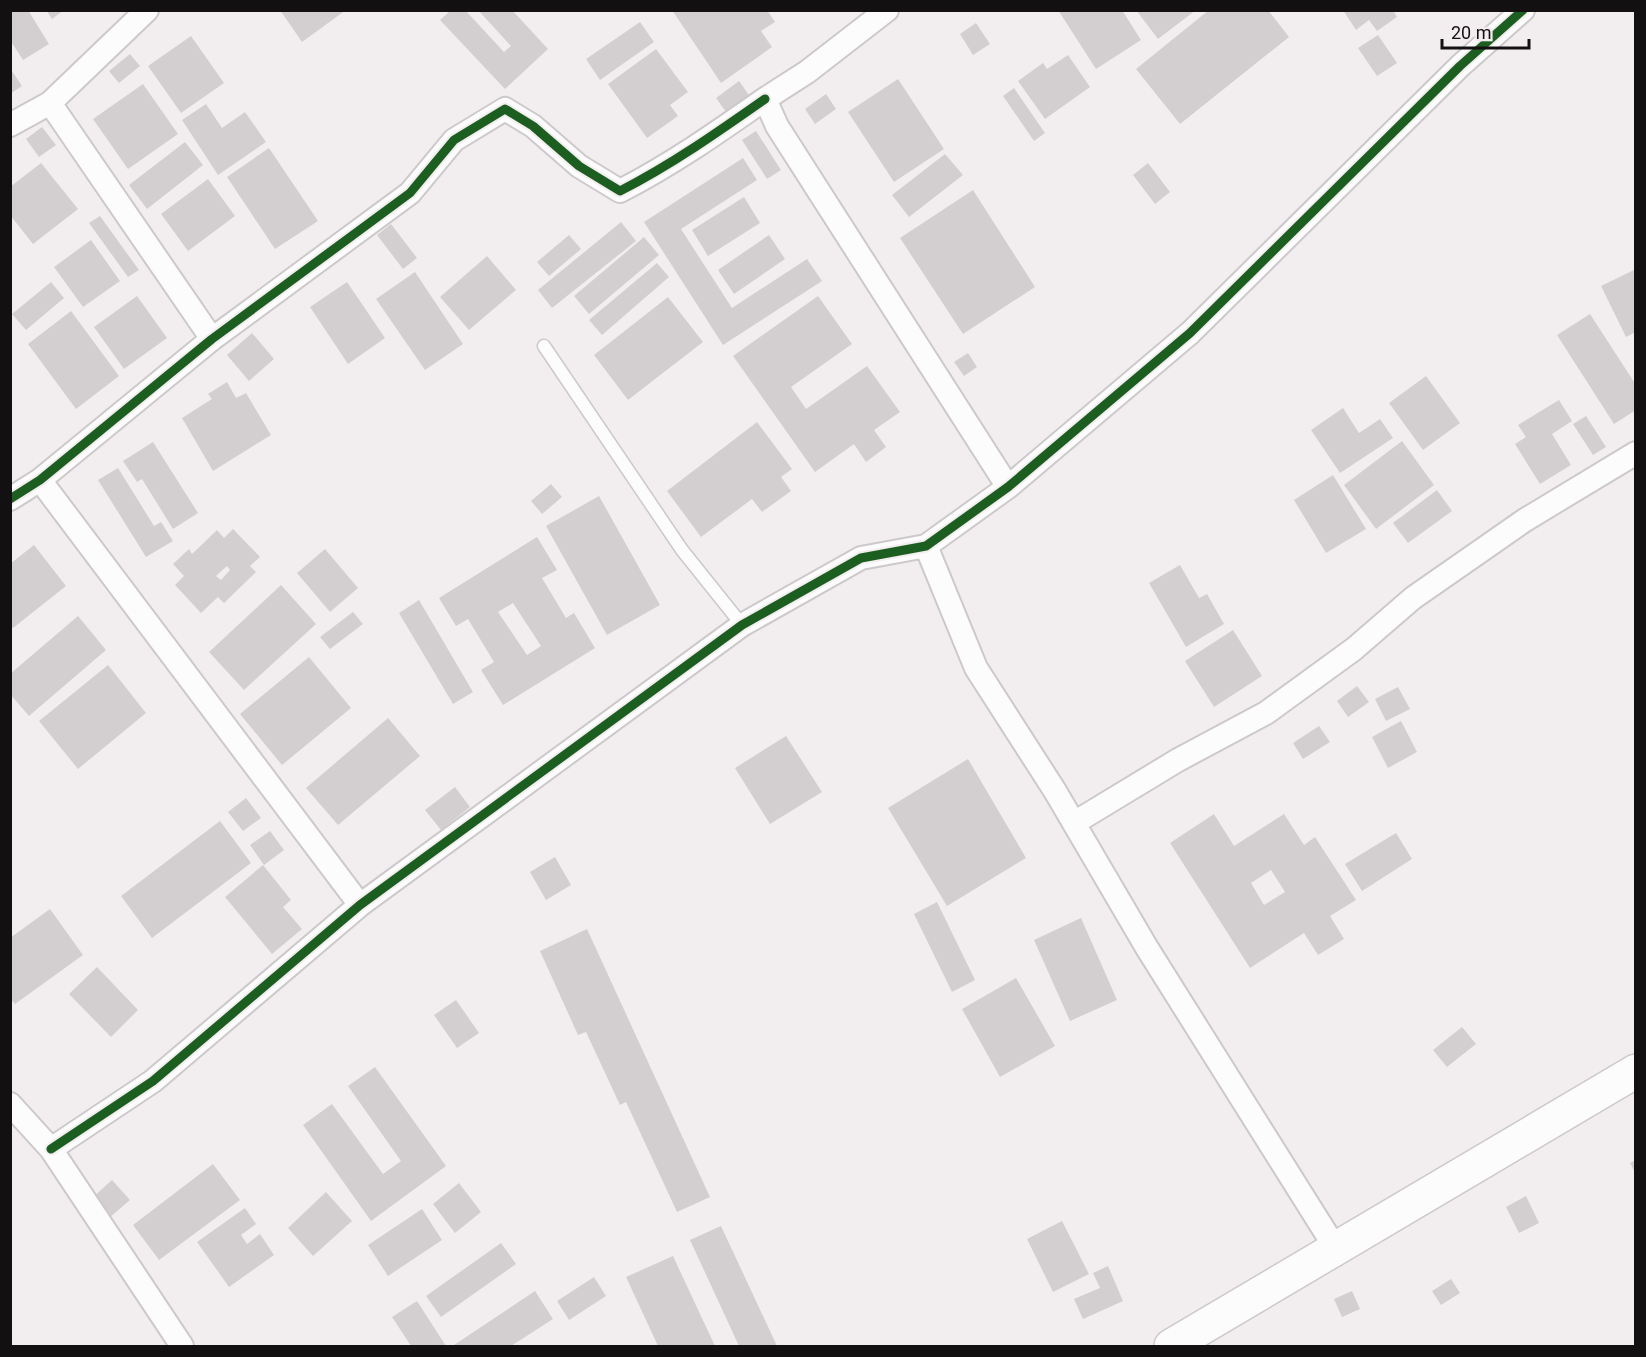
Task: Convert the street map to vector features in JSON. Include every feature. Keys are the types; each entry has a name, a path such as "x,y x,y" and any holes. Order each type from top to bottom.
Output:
{"main road":[{"path":"1171,1347 1635,1071"}],"street":[{"path":"10,125 50,104 147,10"},
{"path":"10,499 40,480 212,339 410,193 454,140 505,109 533,126 579,166 620,191 699,144 807,72 887,10"},
{"path":"51,1149 153,1081 360,905 742,625 861,558 926,546 1008,487 1190,333 1460,66 1523,10"},
{"path":"765,99 777,126 1008,487"},
{"path":"50,104 212,339"},
{"path":"1074,823 1178,760 1266,713 1354,649 1413,598 1525,520 1635,453"},
{"path":"40,480 360,905"},
{"path":"926,546 976,668 1336,1249"},
{"path":"10,1104 51,1149 182,1347"}],"lane":[{"path":"544,346 682,550 742,625"}],"building":[{"path":"10,10 28,10 49,44 23,60 10,40"},
{"path":"46,10 64,10 52,19"},
{"path":"280,10 346,10 302,42"},
{"path":"451,10 465,10 504,52 511,46 478,10 512,10 548,49 505,89 440,20"},
{"path":"672,10 767,10 775,22 761,31 772,47 721,83"},
{"path":"1058,10 1122,10 1141,40 1096,69"},
{"path":"1136,10 1196,10 1158,39"},
{"path":"1209,10 1268,10 1289,37 1180,124 1136,69"},
{"path":"1343,10 1393,10 1397,17 1377,31 1369,20 1356,30"},
{"path":"640,22 654,42 600,80 586,59"},
{"path":"976,23 990,44 973,55 960,34"},
{"path":"1378,35 1397,63 1377,76 1358,48"},
{"path":"191,36 224,83 181,113 148,66"},
{"path":"656,49 688,92 670,105 678,116 647,138 608,84"},
{"path":"130,54 140,66 119,83 109,71"},
{"path":"1068,55 1090,87 1045,119 1018,81 1043,63 1047,69"},
{"path":"12,71 22,86 10,94 10,72"},
{"path":"898,79 944,149 894,182 848,112"},
{"path":"739,81 749,95 726,112 716,98"},
{"path":"143,84 178,134 128,169 93,119"},
{"path":"1014,88 1045,133 1034,141 1003,96"},
{"path":"826,94 836,109 815,124 805,109"},
{"path":"206,104 222,128 245,112 266,142 218,175 182,120"},
{"path":"42,127 56,145 39,157 26,139"},
{"path":"756,131 781,170 767,179 742,140"},
{"path":"185,142 203,165 147,209 129,185"},
{"path":"269,148 318,221 275,249 227,177"},
{"path":"945,154 963,175 909,217 892,195"},
{"path":"743,158 757,180 681,229 732,308 807,259 822,281 723,345 644,222"},
{"path":"41,163 78,209 33,244 10,215 10,187"},
{"path":"1148,163 1170,192 1155,204 1133,175"},
{"path":"208,179 235,216 188,251 161,214"},
{"path":"973,190 1035,287 963,334 900,238"},
{"path":"744,197 760,223 708,256 692,230"},
{"path":"100,216 139,270 128,277 89,223"},
{"path":"621,222 636,241 552,308 538,290"},
{"path":"391,224 417,258 403,269 377,235"},
{"path":"569,235 581,249 549,276 537,262"},
{"path":"769,235 785,259 734,294 718,270"},
{"path":"644,237 659,255 589,314 574,296"},
{"path":"91,240 120,281 83,307 54,267"},
{"path":"487,256 516,290 469,330 440,297"},
{"path":"657,263 669,277 602,335 589,320"},
{"path":"1636,269 1636,332 1626,337 1601,286"},
{"path":"415,272 463,344 425,370 376,299"},
{"path":"51,282 64,298 26,330 12,314"},
{"path":"347,282 385,338 348,364 310,307"},
{"path":"137,296 167,338 124,369 94,327"},
{"path":"818,296 852,344 791,387 806,409 867,366 900,412 874,430 886,447 866,462 854,444 815,472 733,356"},
{"path":"668,297 703,342 628,400 594,355"},
{"path":"71,311 119,376 76,409 28,344"},
{"path":"1590,314 1636,385 1636,410 1614,424 1557,335"},
{"path":"252,333 274,359 249,381 227,355"},
{"path":"968,353 977,367 964,376 954,362"},
{"path":"1426,376 1460,423 1423,450 1389,403"},
{"path":"227,382 236,398 246,393 271,435 213,471 182,418 212,399 208,394"},
{"path":"1559,400 1572,421 1552,434 1571,465 1540,484 1515,444 1526,437 1518,425"},
{"path":"1343,408 1359,433 1380,419 1393,438 1340,473 1311,430"},
{"path":"1586,416 1606,447 1593,455 1573,424"},
{"path":"757,422 792,469 781,477 791,491 762,512 752,499 701,537 667,491"},
{"path":"1402,441 1434,485 1376,529 1344,485"},
{"path":"153,442 198,513 173,529 142,479 137,482 123,461"},
{"path":"118,468 154,526 161,522 173,541 146,557 98,480"},
{"path":"1333,475 1366,529 1326,553 1294,500"},
{"path":"551,484 562,497 542,514 531,501"},
{"path":"1437,490 1452,511 1408,543 1393,523"},
{"path":"599,496 660,605 607,635 546,526"},
{"path":"233,529 260,557 250,566 256,572 224,603 218,597 201,613 175,585 184,576 173,564 189,549 192,554 217,530 224,538","holes":["227,566 230,570 221,580 216,576"]},
{"path":"537,537 557,570 542,578 566,618 574,613 595,648 503,705 481,670 494,662 468,619 456,626 439,598","holes":["513,603 541,646 527,655 498,612"]},
{"path":"34,545 66,586 13,628 10,625 10,564"},
{"path":"325,549 358,588 330,612 297,573"},
{"path":"1180,565 1199,598 1207,594 1224,624 1186,647 1149,583"},
{"path":"281,585 316,624 244,690 209,652"},
{"path":"419,600 473,692 453,704 399,613"},
{"path":"353,612 363,624 330,649 320,637"},
{"path":"78,616 106,650 29,716 10,694 10,674"},
{"path":"1233,630 1262,676 1214,707 1185,661"},
{"path":"309,657 351,708 282,765 240,714"},
{"path":"108,665 146,713 78,769 39,721"},
{"path":"1357,686 1369,702 1348,717 1337,701"},
{"path":"1398,687 1410,709 1386,721 1375,699"},
{"path":"388,718 420,756 338,825 306,788"},
{"path":"1401,721 1417,752 1388,768 1372,737"},
{"path":"1319,726 1330,742 1303,759 1293,743"},
{"path":"786,736 822,792 770,824 735,768"},
{"path":"968,759 1026,858 947,906 888,808"},
{"path":"455,787 470,807 441,830 425,810"},
{"path":"246,798 261,818 243,831 228,812"},
{"path":"1214,814 1234,846 1284,814 1304,845 1315,837 1356,900 1330,916 1344,939 1318,955 1304,933 1250,968 1170,843","holes":["1271,870 1285,892 1264,905 1251,883"]},
{"path":"220,821 251,863 152,938 121,896"},
{"path":"270,831 284,850 264,865 250,845"},
{"path":"1396,833 1412,859 1362,891 1345,864"},
{"path":"555,857 571,885 546,900 530,872"},
{"path":"263,865 291,900 283,907 302,929 272,954 225,897"},
{"path":"937,902 975,980 952,992 914,914"},
{"path":"50,909 83,955 15,1004 10,998 10,938"},
{"path":"1081,918 1117,1000 1070,1021 1034,940"},
{"path":"587,929 710,1197 677,1212 626,1102 620,1105 586,1032 578,1035 540,951"},
{"path":"97,967 138,1010 111,1037 69,994"},
{"path":"1016,978 1055,1046 1000,1077 962,1009"},
{"path":"456,1000 479,1033 457,1048 434,1015"},
{"path":"1462,1027 1476,1044 1447,1067 1433,1050"},
{"path":"375,1067 446,1166 371,1221 303,1125 332,1104 383,1174 401,1161 348,1086"},
{"path":"1636,1160 1636,1174 1630,1163"},
{"path":"213,1164 240,1200 159,1260 133,1225"},
{"path":"112,1180 130,1200 109,1218 92,1198"},
{"path":"459,1183 481,1212 455,1233 433,1204"},
{"path":"326,1192 352,1221 313,1256 288,1228"},
{"path":"1526,1196 1539,1223 1519,1233 1506,1207"},
{"path":"245,1208 256,1224 241,1235 247,1244 260,1234 274,1255 229,1287 197,1242"},
{"path":"422,1209 442,1240 388,1276 368,1245"},
{"path":"1062,1221 1089,1274 1053,1292 1027,1239"},
{"path":"721,1226 777,1346 739,1346 690,1240"},
{"path":"501,1243 516,1264 441,1317 426,1296"},
{"path":"673,1256 715,1346 658,1346 626,1277"},
{"path":"1108,1266 1123,1301 1083,1319 1074,1299 1100,1288 1093,1273"},
{"path":"594,1277 606,1296 569,1320 557,1301"},
{"path":"1451,1279 1460,1293 1441,1305 1432,1291"},
{"path":"535,1291 553,1319 511,1346 454,1345"},
{"path":"1352,1291 1360,1309 1342,1317 1334,1299"},
{"path":"417,1301 446,1346 411,1346 392,1317"}],"cycle path":[{"path":"51,1149 153,1081 360,905 742,625 861,558 926,546 1008,487 1190,333 1460,66 1523,10"},
{"path":"10,499 40,480 212,339 410,193 454,140 505,109 533,126 579,166 620,191 676,159 765,99"}]}
